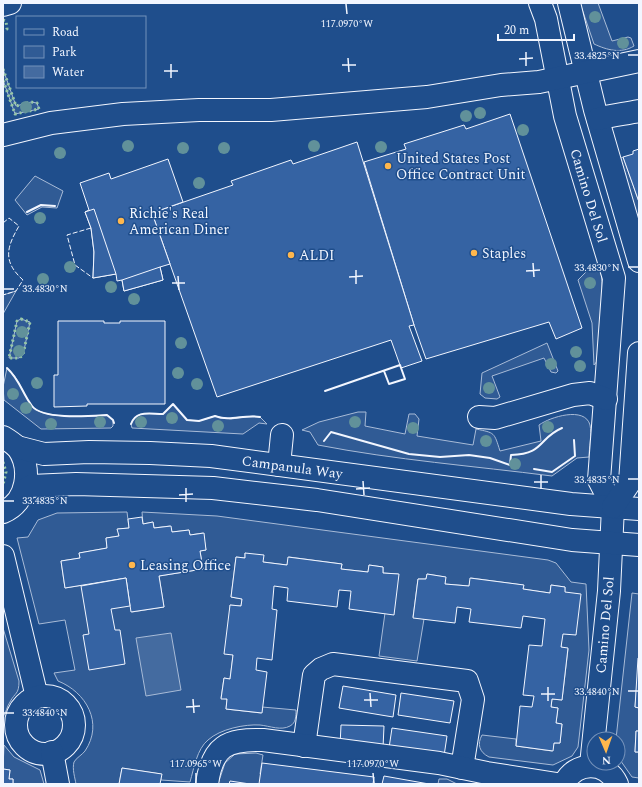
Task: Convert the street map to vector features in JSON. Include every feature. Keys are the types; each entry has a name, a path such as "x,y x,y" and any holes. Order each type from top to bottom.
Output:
{"street":[{"path":"3,5 10,3"},
{"name":"Camino Del Sol","path":"540,3 546,20 565,116 614,278 599,480 613,507 612,543 609,591 595,731"},
{"name":"Camino Del Sol","path":"569,3 598,119 639,261"},
{"path":"3,135 51,123 123,114 199,110 271,110 341,106 427,97 501,85 539,82 639,61"},
{"path":"598,119 639,111"},
{"path":"613,507 630,482 638,402 639,353"},
{"path":"479,417 495,418 573,395 590,393 606,399"},
{"path":"279,465 282,435"},
{"path":"3,512 16,502 24,490 27,472 24,460 10,442"},
{"name":"Campanula Way","path":"10,442 44,454 89,452 210,456 516,497 639,509"},
{"path":"24,490 31,486 76,484 213,488 324,501 572,540 639,545"},
{"path":"3,556 37,696"},
{"path":"304,746 314,675 321,669 333,664 467,681 473,699 462,768"},
{"path":"47,695 57,698 68,706 74,720 73,733 69,742 58,751 44,754 27,748 16,732 10,730 23,706 37,696 47,695"},
{"path":"207,784 209,769 214,756 227,745 244,740 304,746 462,768 486,779 557,784"},
{"path":"52,752 58,784"},
{"path":"564,784 573,772 582,766 586,766"},
{"path":"607,771 614,776 617,784"}],"green space":[{"path":"580,3 598,3 612,41 628,37 631,38 634,46 624,50 614,50 594,44"},
{"path":"3,69 16,106 31,102 37,103 39,109 15,114 3,80"},
{"path":"623,157 639,202 639,229 619,159"},
{"path":"35,176 63,191 57,208 42,207 27,215 15,200"},
{"path":"594,264 598,264 601,271 602,295 598,360 594,365 592,323 578,280"},
{"path":"16,291 3,314 3,295"},
{"path":"21,319 30,322 23,355 19,358 9,358 17,321"},
{"path":"547,343 558,371 556,373 551,372 544,358 492,376 500,397 497,399 485,398 480,394 482,373"},
{"path":"7,368 18,381 32,406 38,410 46,413 67,416 107,415 113,420 113,426 111,428 41,429 4,400 3,387"},
{"path":"173,404 187,420 199,421 215,416 231,419 253,416 260,417 267,424 259,423 243,434 132,428 131,424 136,417 148,413 163,414"},
{"path":"358,412 366,412 365,426 405,434 409,414 415,414 419,419 417,436 473,445 476,429 487,431 495,437 500,451 541,441 539,425 544,422 559,416 581,416 587,419 591,429 589,457 577,458 552,476 405,459 318,445 310,432 302,430 319,422"},
{"path":"127,512 129,528 118,529 119,536 106,538 107,548 79,553 80,558 61,561 65,588 126,578 132,612 164,607 159,576 203,569 200,551 206,550 203,533 190,535 189,530 172,532 170,526 154,528 153,522 143,524 142,512 217,516 548,560 556,563 571,582 586,584 589,650 578,747 572,756 553,765 489,757 483,753 479,745 482,735 516,739 516,746 552,751 554,743 560,743 562,724 556,723 558,708 551,707 552,699 562,700 568,649 561,647 565,587 551,585 550,593 523,589 523,585 471,578 469,586 445,584 445,577 427,574 426,579 418,579 413,617 424,619 417,661 379,656 385,613 398,574 383,573 383,567 369,565 368,572 341,569 342,564 289,557 287,565 263,562 245,553 245,558 236,557 231,597 242,599 241,606 230,605 233,655 230,679 224,678 221,698 227,699 226,709 261,713 262,707 296,710 295,721 290,726 283,728 260,725 240,726 213,736 201,748 196,759 190,782 161,780 161,774 122,768 119,784 76,784 73,765 76,759 85,751 90,740 93,730 92,719 84,701 68,686 58,681 54,673 75,670 65,620 39,624 17,538 28,537 38,520 57,513"},
{"path":"632,593 639,594 639,658 635,707 639,708 639,731 636,731 635,752 639,752 639,778 632,777 626,768 626,731 617,731"},
{"path":"3,628 19,681 19,686 3,717"},
{"path":"4,745 14,757 40,770 44,784 13,784 13,779 9,779 10,770 3,769"},
{"path":"256,753 263,755 260,774 336,784 218,784 225,763 235,754"},
{"path":"439,779 447,779 457,784 438,784"}],"water":[{"path":"171,633 181,690 146,696 136,638"}],"building":[{"name":"Staples","path":"510,114 582,328 556,339 549,322 426,359 414,325 364,162 406,149 404,144 464,125 466,129"},
{"path":"357,142 414,325 409,326 422,361 401,368 391,340 217,397 152,213 233,185 231,181 291,160 293,164"},
{"path":"639,149 639,202 623,157 633,154 633,151"},
{"name":"Richie's Real American Diner","path":"168,159 183,202 152,213 170,264 160,267 163,280 124,291 122,280 117,281 116,274 93,278 94,252 91,228 85,212 89,210 80,183 109,173 111,179"},
{"path":"94,209 116,274 93,278 94,252 91,228 85,212"},
{"path":"160,267 163,280 124,291 122,280"},
{"path":"58,321 104,321 104,323 120,323 120,321 165,321 165,404 87,404 87,406 54,407 54,375 58,375"},
{"name":"Leasing Office","path":"142,517 143,524 153,522 154,528 171,526 172,532 189,530 190,535 204,533 206,550 200,551 203,569 159,576 164,607 131,612 126,578 65,588 61,561 80,558 79,553 107,548 106,538 119,536 117,529 129,528 128,519"},
{"path":"245,553 264,555 263,562 287,565 288,557 342,564 341,569 368,572 369,565 383,567 383,573 399,574 394,615 349,609 351,591 339,590 337,607 287,601 288,588 274,586 272,609 277,610 272,660 257,658 256,670 267,672 262,713 226,709 227,699 221,699 224,678 230,679 233,655 224,654 230,605 241,606 242,599 231,597 236,557 245,558"},
{"path":"427,574 446,577 445,584 469,586 470,578 524,585 523,589 550,593 551,585 565,587 565,592 581,594 576,635 563,634 561,647 568,648 562,700 552,699 551,707 558,708 556,723 562,724 560,743 554,743 553,751 516,746 520,706 532,707 534,696 523,695 529,645 542,646 545,619 523,616 521,628 469,622 471,609 457,607 455,623 413,618 418,579 426,579"},
{"path":"126,578 130,606 111,609 115,630 120,630 125,664 89,670 83,635 89,634 81,586"},
{"path":"639,658 639,708 635,707"},
{"path":"343,686 396,695 393,717 339,708"},
{"path":"401,693 454,701 450,723 398,715"},
{"path":"341,725 384,726 383,748 340,746"},
{"path":"392,728 447,736 444,756 389,748"},
{"path":"636,731 639,731 639,752 635,752"},
{"path":"262,763 374,777 373,784 259,784"},
{"path":"122,768 162,774 160,784 119,784"},
{"path":"3,769 10,770 9,779 13,779 13,784 3,784"},
{"path":"384,776 429,784 382,784"},
{"path":"230,781 250,784 229,784"}],"hedge":[{"path":"3,20 6,21 7,29 3,31"},
{"path":"3,69 16,106 31,102 37,103 39,109 15,114 3,80"},
{"path":"21,319 30,322 23,355 19,358 9,358 17,321 21,319"},
{"path":"3,462 6,472 3,485"}],"fence":[{"path":"3,223 9,218 19,226 11,241 9,254 12,267 23,280 16,291 3,295"},
{"path":"91,228 67,235 75,265 93,278"}],"wall":[{"path":"27,212 41,205 55,206"},
{"path":"325,391 400,365 405,379 389,384 384,371"},
{"path":"7,368 15,377 32,406 38,410 46,413 67,416 107,415 113,420 114,423"},
{"path":"131,424 133,420 140,415 148,413 163,414 173,404 187,420 199,421 215,416 221,418 248,416 260,417"},
{"path":"324,441 331,432 409,454 440,457 469,455 490,458 510,465 511,455 522,454 536,449 549,436 562,428"},
{"path":"534,469 552,472 575,456 574,440"}],"place":[{"name":"United States Post Office Contract Unit","path":"388,166"},
{"name":"Richie's Real American Diner","path":"121,221"},
{"name":"Staples","path":"474,253"},
{"name":"ALDI","path":"291,255"},
{"name":"Leasing Office","path":"132,565"}]}
